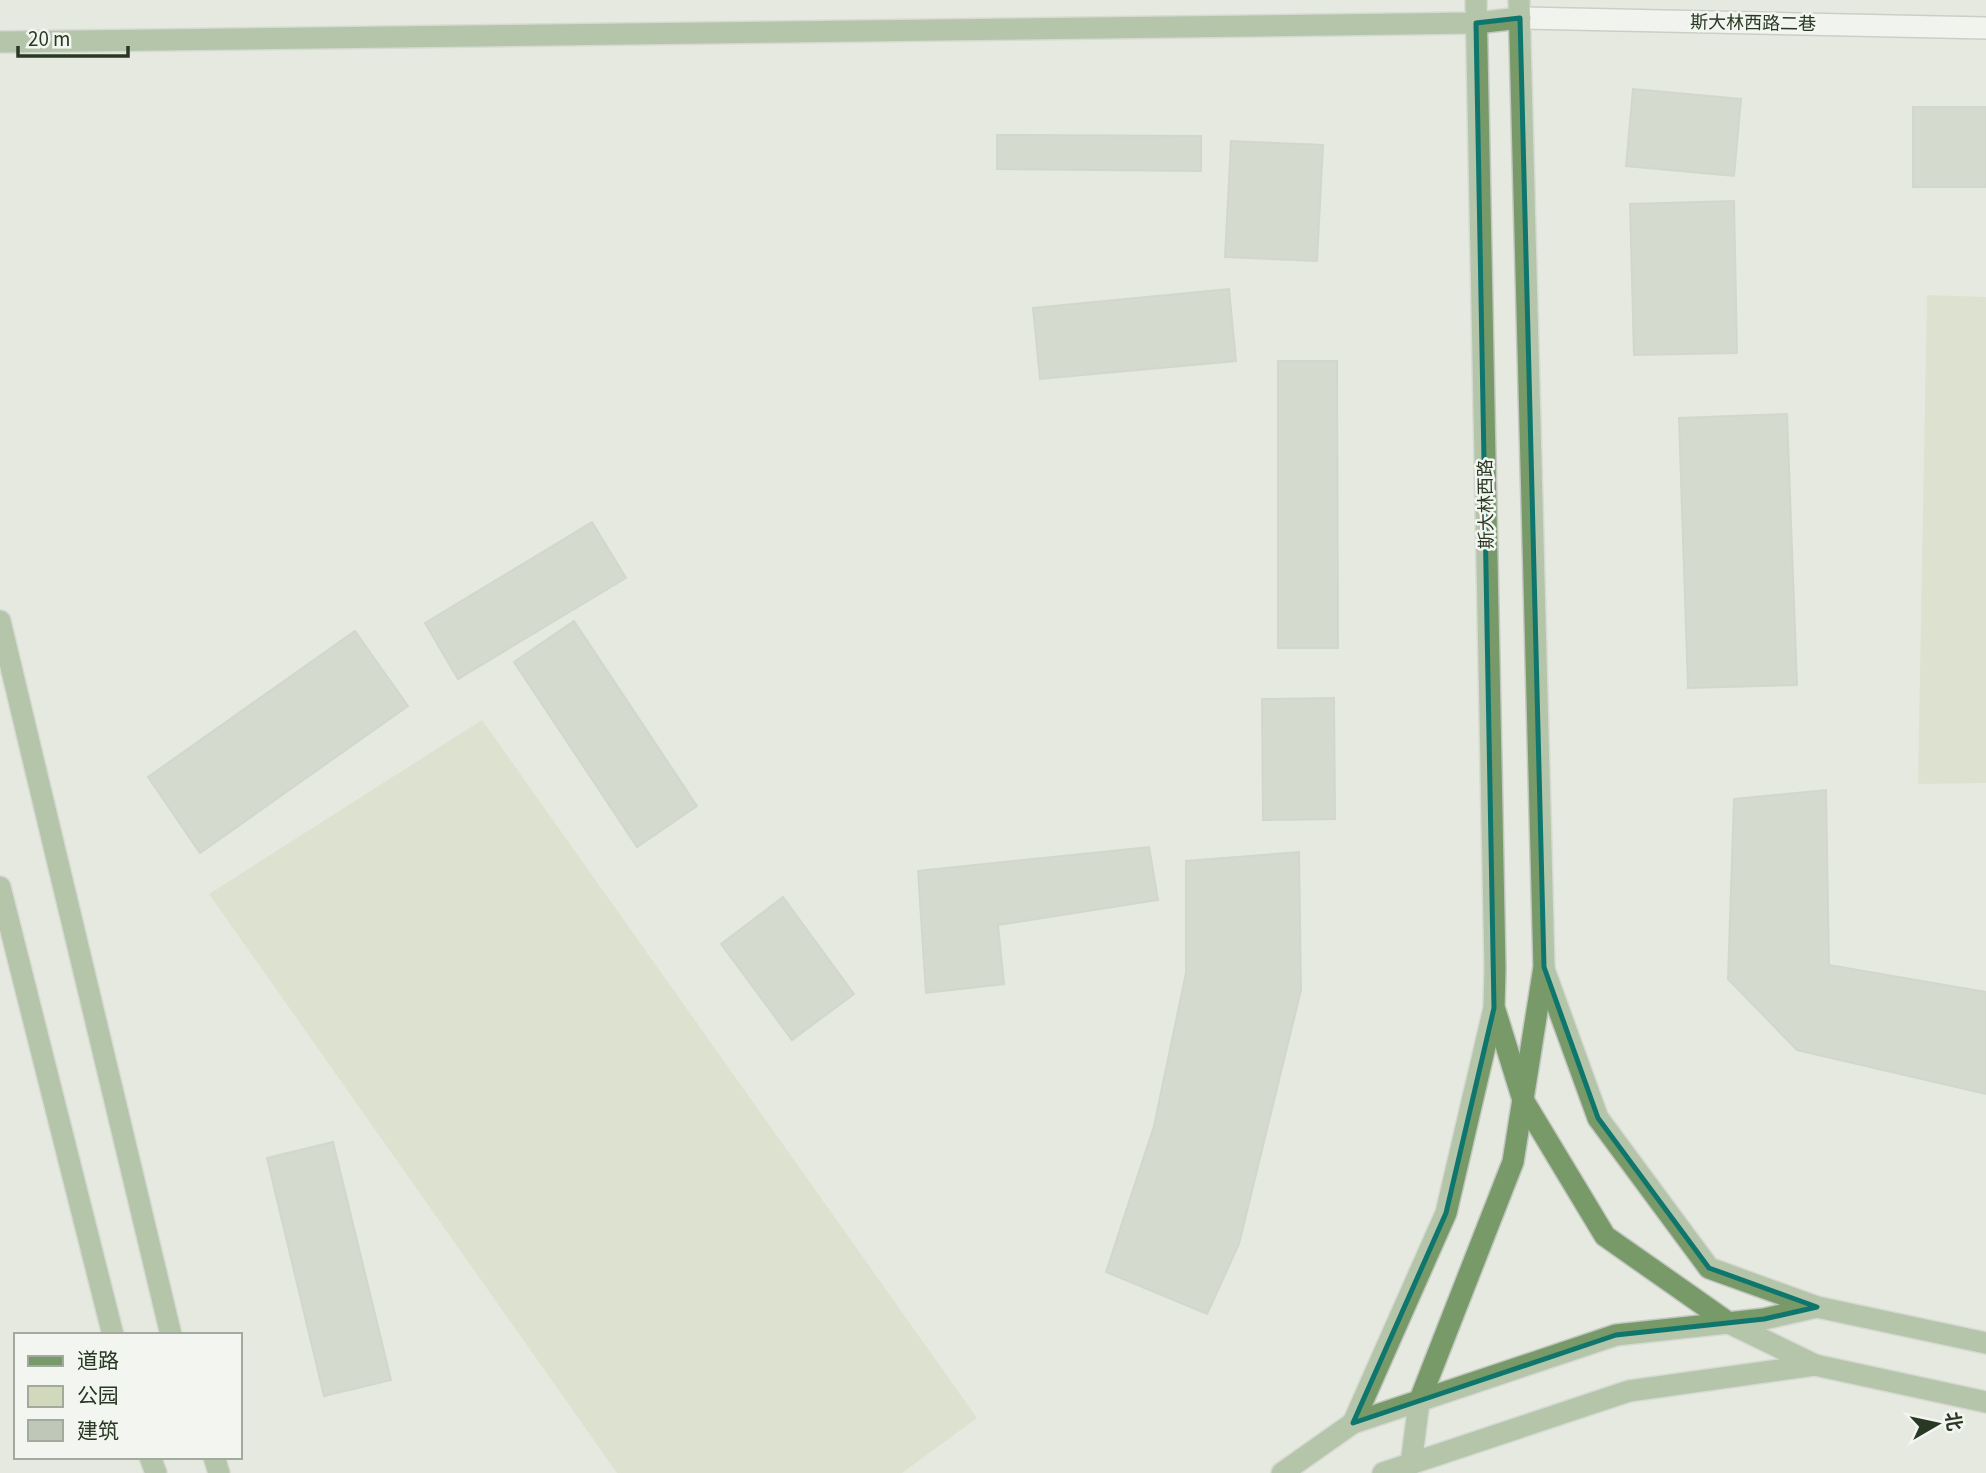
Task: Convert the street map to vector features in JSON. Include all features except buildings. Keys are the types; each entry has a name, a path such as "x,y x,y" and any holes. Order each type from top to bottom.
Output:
{"main road":[{"name":"斯大林西路","path":"1476,0 1494,1008"},
{"path":"0,41 1476,23 1519,9 1544,967 1513,1162 1419,1402 1411,1464"},
{"path":"0,621 171,1333"},
{"path":"0,887 112,1333"},
{"path":"1544,967 1598,1118 1709,1268 1817,1307 1986,1343"},
{"path":"1494,1008 1523,1100 1605,1236 1729,1323 1815,1365 1986,1402"},
{"path":"1353,1423 1446,1213 1494,1008"},
{"path":"1282,1473 1353,1423 1616,1335 1765,1319 1817,1307"},
{"path":"1383,1473 1629,1391 1815,1365"}],"street":[{"name":"斯大林西路二巷","path":"1519,9 1986,28"}],"highlighted area":[{"path":"1520,18 1544,967 1598,1118 1709,1268 1817,1307 1764,1319 1616,1335 1353,1423 1446,1213 1494,1008 1476,23"}],"green space":[{"path":"1927,295 1986,297 1986,783 1918,784"},
{"path":"482,720 977,1418 902,1473 617,1473 209,894"}]}
